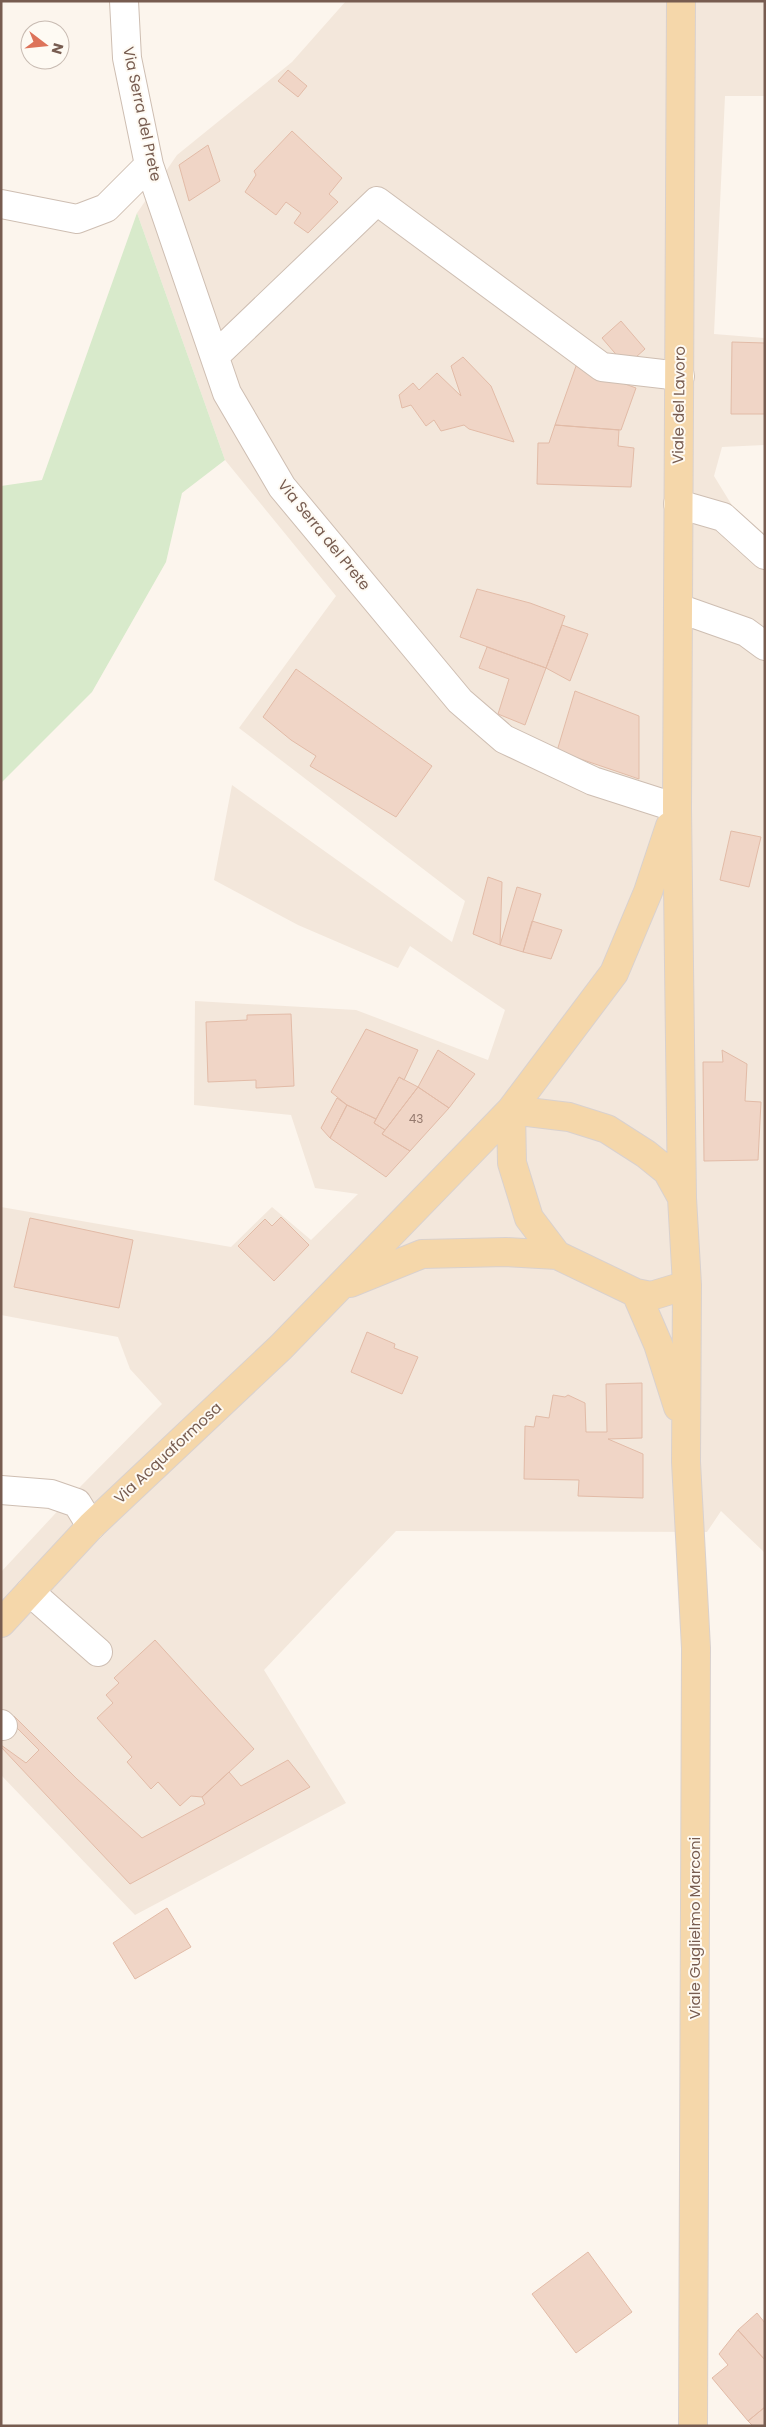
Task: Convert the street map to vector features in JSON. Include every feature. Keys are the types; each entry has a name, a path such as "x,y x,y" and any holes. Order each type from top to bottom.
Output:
{"main road":[{"name":"Viale del Lavoro","path":"681,1 676,808 682,1198 687,1285 685,1430"},
{"name":"Via Acquaformosa","path":"1,1622 90,1526 281,1347 511,1110 614,973 648,892 676,808"},
{"path":"557,1255 529,1218 512,1163 511,1110 569,1117 606,1129 646,1154 666,1171 682,1198"},
{"path":"339,1288 422,1254 506,1252 557,1255 636,1293 651,1296 687,1285"},
{"path":"636,1293 658,1344 685,1430"},
{"name":"Viale Guglielmo Marconi","path":"685,1430 696,1648 693,2426"}],"street":[{"name":"Via Serra del Prete","path":"124,1 128,58 149,165 226,393 282,487 460,701 504,739 593,781 676,808"},
{"path":"1,204 77,219 106,208 149,165"},
{"path":"215,356 377,201 602,367 680,376"},
{"path":"678,504 723,517 765,555"},
{"path":"678,608 746,632 765,646"},
{"path":"1,1490 51,1494 77,1503 90,1526"},
{"path":"30,1592 98,1652"}],"shaded area":[{"path":"346,1 765,1 765,96 725,96 714,334 765,338 765,445 722,447 714,476 733,507 765,539 765,1553 721,1511 707,1532 396,1531 264,1670 346,1803 135,1915 1,1775 1,1572 79,1488 162,1404 130,1369 118,1337 1,1315 1,1207 231,1247 272,1207 311,1240 358,1194 315,1188 291,1115 194,1105 195,1001 356,1010 488,1060 505,1010 410,946 398,968 298,925 214,880 232,785 452,942 465,901 239,728 336,596 225,460 137,213 177,155 292,62"}],"green space":[{"path":"137,213 225,460 182,493 166,562 92,692 1,783 1,486 42,480"}],"building":[{"path":"288,70 307,86 298,97 278,81"},
{"path":"292,131 342,178 329,194 338,202 308,233 294,223 301,213 286,202 276,215 245,192 256,175 254,171"},
{"path":"208,145 220,181 189,201 179,165"},
{"path":"621,321 645,349 626,366 602,338"},
{"path":"732,342 765,343 765,414 731,414"},
{"path":"463,357 491,386 514,442 469,429 464,425 441,431 434,420 426,426 411,405 402,408 399,395 413,383 419,390 437,373 461,396 451,366"},
{"path":"576,366 636,388 621,430 555,425"},
{"path":"555,425 619,430 618,446 634,448 631,487 537,484 538,443 549,443"},
{"path":"477,589 530,603 565,616 546,668 460,637"},
{"path":"562,625 588,634 570,681 546,668"},
{"path":"487,647 546,668 525,725 498,714 509,679 479,668"},
{"path":"296,669 432,766 396,817 310,766 316,756 291,740 263,717"},
{"path":"575,691 639,716 639,779 557,751"},
{"path":"731,831 761,837 749,887 720,880"},
{"path":"488,877 502,882 500,945 473,934"},
{"path":"517,887 541,894 523,952 500,945"},
{"path":"532,921 562,930 551,959 523,952"},
{"path":"291,1014 294,1086 256,1088 256,1080 208,1082 206,1022 247,1020 247,1015"},
{"path":"366,1029 418,1050 404,1080 399,1077 376,1119 347,1105 331,1092"},
{"path":"438,1050 475,1074 449,1108 418,1087"},
{"path":"722,1050 747,1064 745,1101 761,1102 758,1160 704,1161 703,1062 723,1062"},
{"path":"399,1077 418,1087 385,1130 374,1123"},
{"path":"418,1087 449,1108 410,1151 382,1134"},
{"path":"337,1098 347,1105 330,1138 321,1128"},
{"path":"347,1105 376,1119 374,1123 385,1130 382,1134 410,1151 386,1177 330,1138"},
{"path":"281,1217 309,1245 274,1281 238,1246 265,1219 272,1226"},
{"path":"30,1218 133,1240 119,1308 14,1287"},
{"path":"367,1332 395,1344 394,1348 418,1357 402,1394 351,1372"},
{"path":"642,1383 642,1438 608,1439 643,1454 643,1498 578,1496 579,1480 524,1479 525,1426 534,1427 536,1416 549,1418 553,1395 565,1397 568,1395 585,1403 586,1432 607,1432 606,1384"},
{"path":"155,1640 254,1749 202,1797 191,1796 180,1806 158,1782 151,1789 127,1762 132,1757 97,1718 113,1703 106,1695 119,1683 114,1678"},
{"path":"14,1716 77,1779 142,1838 205,1804 202,1797 229,1772 241,1786 288,1760 310,1787 130,1884 1,1747 1,1745 26,1763 39,1750 10,1721"},
{"path":"167,1908 191,1947 135,1979 113,1943"},
{"path":"588,2252 632,2312 576,2353 532,2294"},
{"path":"757,2313 765,2323 765,2360 738,2330"},
{"path":"738,2330 765,2360 765,2407 748,2421 712,2378 728,2365 719,2354"},
{"path":"765,2407 765,2426 753,2426 748,2421"}]}
